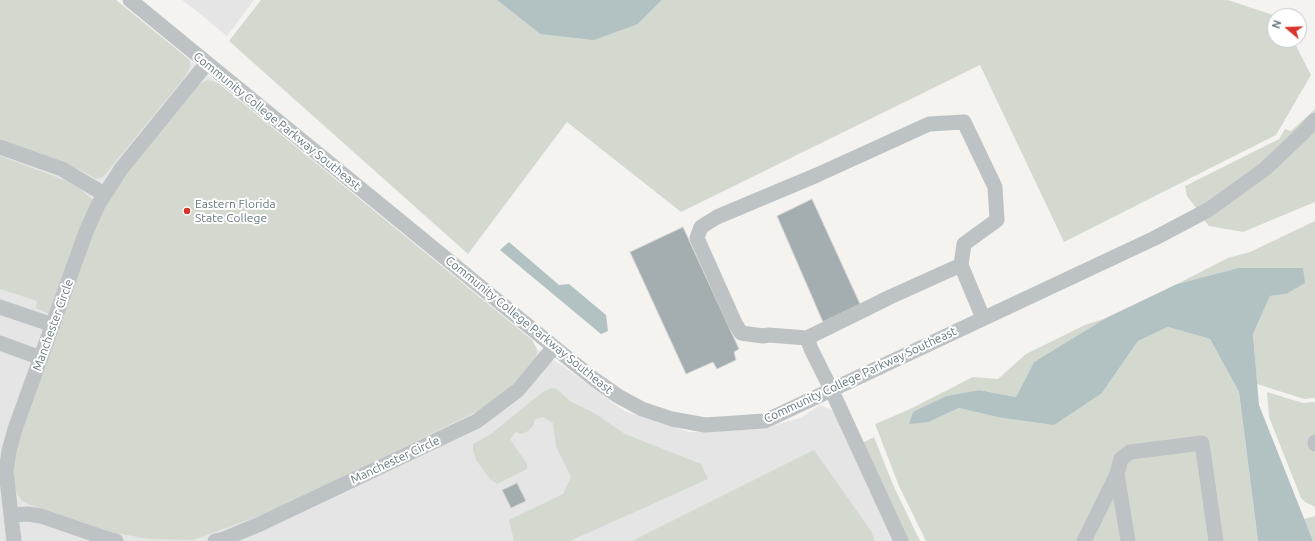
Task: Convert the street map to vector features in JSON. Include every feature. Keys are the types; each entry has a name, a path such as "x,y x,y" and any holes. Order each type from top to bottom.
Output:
{"street":[{"name":"Community College Parkway Southeast","path":"130,0 596,380 642,409 672,419 705,425 765,421 1155,238 1208,210 1265,169 1315,120"},
{"name":"Manchester Circle","path":"14,541 6,471 9,451 15,430 86,232 104,194 121,169 207,63"},
{"path":"961,265 890,297 807,338 768,335 763,336 741,333 697,238 701,227 717,217 817,175 928,124 964,122 995,187 997,220 964,244 961,265 983,318"},
{"path":"0,147 62,169 104,194"},
{"path":"0,307 53,325"},
{"path":"807,338 901,541"},
{"path":"0,343 41,358"},
{"name":"Manchester Circle","path":"215,541 263,529 408,461 477,421 518,390 554,347"},
{"path":"1084,541 1117,474 1121,459 1130,452 1202,442 1216,541"},
{"path":"1117,474 1128,541"},
{"path":"11,515 28,514 41,516 116,541"}],"shaded area":[{"name":"Eastern Florida State College","path":"0,0 116,0 532,340 537,349 563,366 624,411 689,432 763,429 802,417 820,405 832,410 842,424 894,541 0,541"},
{"path":"0,0 116,0 190,60 190,67 184,78 103,177 96,179 63,163 0,140"},
{"path":"182,0 254,0 227,36"},
{"path":"261,0 497,0 540,34 638,24 662,0 1228,0 1267,13 1267,48 1297,48 1311,75 1276,135 1064,242 980,65 681,212 567,122 468,254 229,41"},
{"path":"497,0 662,0 638,24 594,40 540,34"},
{"path":"208,80 218,83 532,340 537,349 536,357 509,388 482,409 267,513 193,540 149,539 110,532 28,504 21,500 16,492 14,483 14,460 19,439 93,230 110,198 134,163 199,84"},
{"path":"1315,109 1315,111 1300,128 1261,165 1197,209 1187,196 1185,186 1279,139 1285,129 1291,131"},
{"path":"1315,128 1315,202 1243,232 1209,226 1203,219"},
{"path":"0,156 75,184 93,200 49,314 36,308 37,301 0,289"},
{"path":"1315,221 1315,398 1304,399 1257,384 1253,333 1270,296 1286,294 1238,268 1177,284 1228,258 1250,252"},
{"path":"509,242 559,285 569,284 606,315 608,331 601,334 500,250"},
{"path":"1238,268 1303,268 1305,283 1286,294 1270,296 1253,334 1259,405 1313,541 1258,541 1239,392 1210,339 1168,327 1138,341 1102,393 1054,425 997,417 959,408 929,422 909,424 913,412 946,396 979,390 1016,397 1034,362 1106,318 1177,284"},
{"path":"1106,318 1034,362 1016,397 979,390 946,396 914,412 929,422 959,408 997,417 1102,393 1138,341 1168,327 1210,339 1239,392 1258,541 926,541 899,486 875,424 908,410 973,377 998,379 1026,354 1085,325"},
{"path":"552,388 557,389 570,401 594,413 625,434 701,464 708,479 570,541 514,541 509,520 563,494 571,477 556,447 553,423 543,417 535,419 533,426 528,431 522,434 516,432 510,439 527,464 527,469 497,484 490,479 476,460 473,444 491,434 544,391"},
{"path":"1267,392 1303,403 1315,403 1315,507 1305,502 1301,498 1269,417"},
{"path":"874,437 894,487 920,541 907,541 862,443"},
{"path":"814,450 871,531 875,541 632,541"},
{"path":"1315,516 1315,541 1313,541 1304,519"}],"building":[{"path":"812,199 860,304 823,322 777,216"},
{"path":"683,227 739,349 734,352 736,360 717,369 713,362 686,374 630,252"},
{"path":"517,483 526,501 511,508 502,490"}],"place":[{"name":"Eastern Florida State College","path":"187,211"}]}
